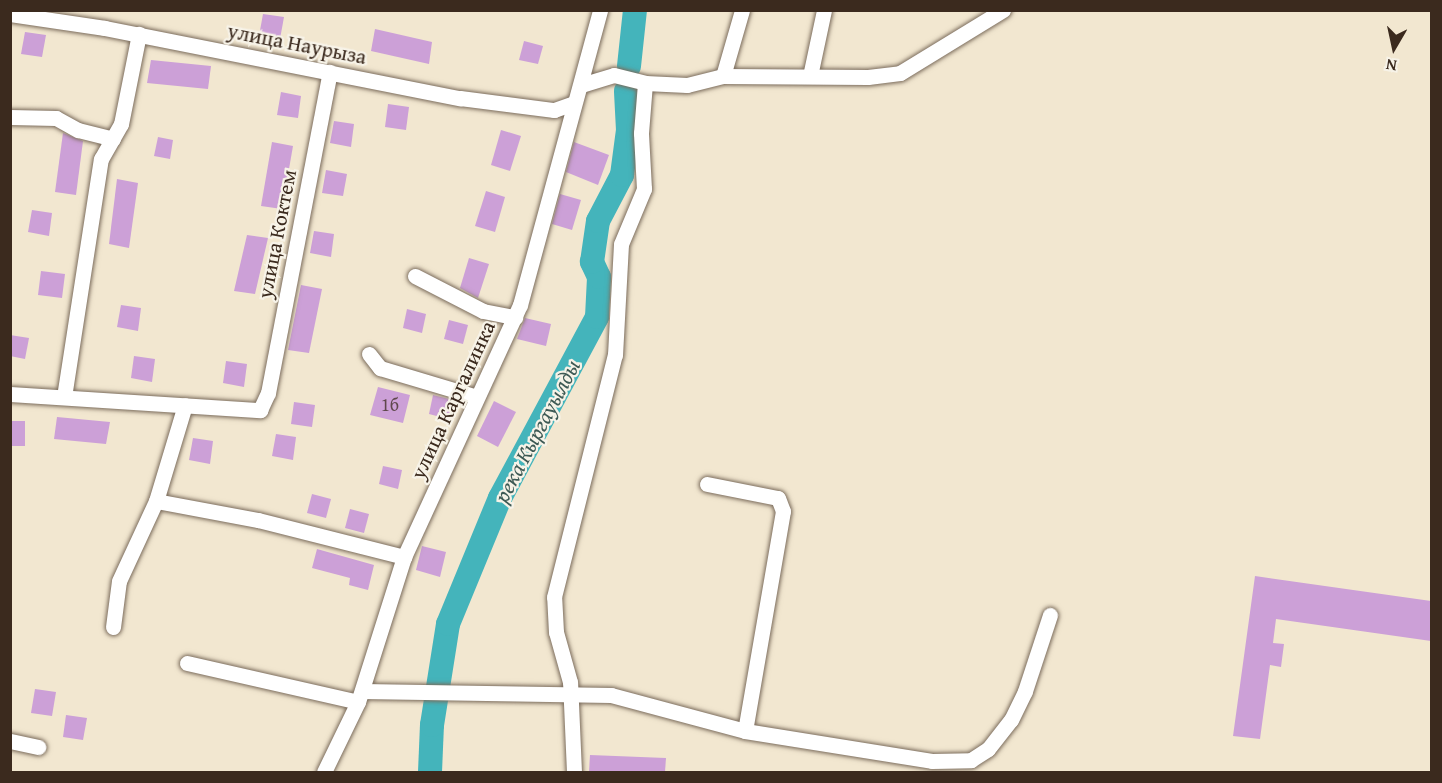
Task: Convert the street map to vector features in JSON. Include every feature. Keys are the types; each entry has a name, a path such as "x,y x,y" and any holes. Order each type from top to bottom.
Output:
{"street":[{"name":"улица Каргалинка","path":"324,772 360,697 404,557 515,317 600,10"},
{"path":"723,76 742,10"},
{"path":"810,76 824,10"},
{"path":"581,85 614,75 645,83 687,85 723,76 900,74 1003,10"},
{"name":"улица Наурыза","path":"10,14 140,34 460,98 554,110 574,103"},
{"path":"64,397 101,159 121,124 140,34"},
{"name":"улица Коктем","path":"185,405 260,410 265,404 330,72"},
{"path":"574,772 571,694 556,632 554,597 615,355 621,243 644,189 641,133 645,83"},
{"path":"10,117 56,118 78,130 113,139"},
{"path":"415,276 483,311 515,317"},
{"path":"369,354 380,369 477,397"},
{"path":"10,394 185,405 156,501 119,581 113,627"},
{"path":"707,484 778,498 783,511 745,731"},
{"path":"156,501 258,520 404,557"},
{"path":"187,663 360,697 436,694 611,695 745,731 932,761 971,760 988,749 1011,720 1025,691 1050,615"},
{"path":"10,741 38,747"}],"building":[{"path":"263,14 284,17 280,39 259,36"},
{"path":"375,29 432,42 429,64 371,51"},
{"path":"25,32 46,35 42,57 21,54"},
{"path":"524,41 543,46 538,64 519,60"},
{"path":"151,60 211,66 208,89 147,83"},
{"path":"281,92 301,96 298,118 277,115"},
{"path":"388,104 409,107 406,130 385,127"},
{"path":"334,121 354,124 351,147 330,143"},
{"path":"501,130 521,136 510,171 491,165"},
{"path":"63,133 83,141 76,195 55,192"},
{"path":"158,137 173,140 170,159 154,156"},
{"path":"272,142 293,146 282,209 261,206"},
{"path":"574,142 609,155 598,185 566,172"},
{"path":"326,170 347,174 343,196 322,193"},
{"path":"117,179 138,183 129,248 109,244"},
{"path":"486,191 505,197 495,232 475,226"},
{"path":"560,194 581,200 572,230 552,224"},
{"path":"32,210 52,213 49,236 28,232"},
{"path":"314,231 334,234 331,257 310,253"},
{"path":"247,235 268,238 255,294 234,291"},
{"path":"469,258 489,264 478,298 460,288"},
{"path":"41,271 65,274 62,298 38,295"},
{"path":"301,285 322,289 309,353 288,350"},
{"path":"121,305 141,308 138,331 117,327"},
{"path":"407,309 426,314 422,333 403,328"},
{"path":"525,318 551,324 546,346 517,339"},
{"path":"449,320 468,325 463,344 444,339"},
{"path":"10,335 29,338 25,359 10,356"},
{"path":"134,356 155,359 152,382 131,378"},
{"path":"226,361 247,364 244,387 223,383"},
{"path":"378,387 410,395 403,423 370,415"},
{"path":"433,395 453,400 448,419 429,414"},
{"path":"494,401 516,412 498,447 477,436"},
{"path":"294,402 315,405 312,427 291,424"},
{"path":"57,417 110,422 106,444 54,439"},
{"path":"10,421 25,421 25,446 10,446"},
{"path":"276,434 296,437 293,460 272,456"},
{"path":"193,438 213,441 210,464 189,460"},
{"path":"383,466 402,470 398,489 379,484"},
{"path":"312,494 331,499 326,518 307,513"},
{"path":"350,509 369,514 364,533 345,528"},
{"path":"422,546 446,552 440,577 416,570"},
{"path":"317,549 374,565 368,590 349,585 350,578 312,568"},
{"path":"1255,576 1431,601 1431,641 1276,619 1273,643 1284,644 1281,667 1270,665 1260,739 1233,736"},
{"path":"35,689 56,692 52,716 31,713"},
{"path":"66,715 87,718 83,740 63,737"},
{"path":"590,755 666,758 665,772 589,772"}],"waterway":[{"name":"река Кыргауылды","path":"629,66 635,10"},
{"name":"река Кыргауылды","path":"430,772 432,725 448,624 500,498 597,317 599,277 592,262 598,221 622,175 628,130 626,91"}]}
